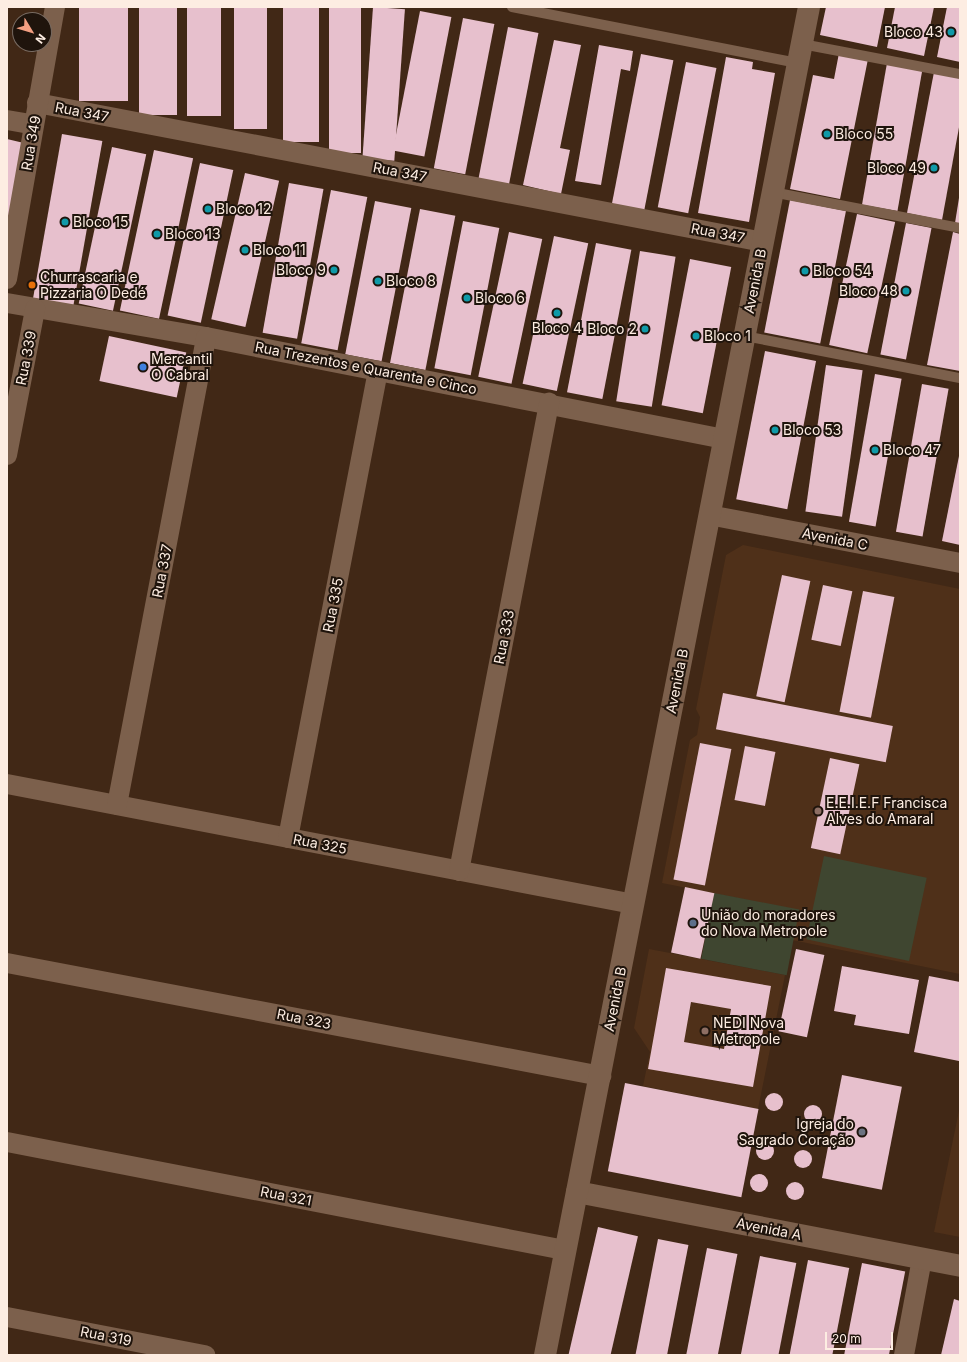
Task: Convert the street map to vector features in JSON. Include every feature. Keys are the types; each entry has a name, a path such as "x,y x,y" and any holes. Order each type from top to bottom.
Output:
{"street":[{"name":"Rua 349","path":"7,279 55,7"},
{"name":"Avenida B","path":"545,1355 564,1250 577,1192 634,904 809,7"},
{"name":"Rua 347","path":"37,103 763,242"},
{"path":"7,120 34,125"},
{"name":"Rua Trezentos e Quarenta e Cinco","path":"7,303 206,337 549,403 724,439"},
{"name":"Rua 339","path":"7,455 35,309"},
{"name":"Rua 337","path":"117,805 206,337"},
{"name":"Rua 335","path":"288,838 378,371"},
{"name":"Rua 333","path":"459,871 549,403"},
{"name":"Avenida C","path":"710,515 960,563"},
{"name":"Rua 325","path":"7,784 634,904"},
{"name":"Rua 323","path":"7,963 600,1076"},
{"name":"Rua 321","path":"7,1142 564,1250"},
{"name":"Avenida A","path":"577,1192 960,1266"},
{"path":"904,1355 922,1259"},
{"name":"Rua 319","path":"7,1317 205,1355"}],"lane":[{"path":"512,7 800,53 960,74"},
{"path":"772,192 960,228"},
{"path":"744,336 960,378"}],"shaded area":[{"name":"E.E.I.E.F Francisca Alves do Amaral","path":"743,545 960,589 960,974 792,940 798,910 662,883 690,740 697,735 700,717 696,709 726,555"},
{"name":"NEDI Nova Metropole","path":"649,949 785,975 758,1109 643,1086 650,1052 634,1028"},
{"path":"960,1106 960,1237 934,1232"}],"green space":[{"path":"824,856 927,878 909,961 806,939"},
{"path":"714,893 799,910 787,975 701,959"}],"building":[{"path":"79,7 128,7 128,101 79,101"},
{"path":"139,7 177,7 177,115 139,115"},
{"path":"187,7 221,7 221,116 187,116"},
{"path":"234,7 267,7 267,129 234,129"},
{"path":"283,7 319,7 319,142 283,142"},
{"path":"329,7 361,7 361,153 329,153"},
{"path":"373,7 405,9 394,161 362,159"},
{"path":"826,7 885,7 877,47 820,35"},
{"path":"895,7 934,7 924,56 887,48"},
{"name":"Bloco 43","path":"947,7 960,7 960,62 937,57"},
{"path":"420,11 451,17 424,156 393,150"},
{"path":"463,18 494,24 465,174 434,168"},
{"path":"508,27 538,33 508,187 478,181"},
{"path":"554,40 581,45 560,148 570,150 561,194 523,185"},
{"path":"599,45 633,51 630,71 621,69 601,185 575,181"},
{"name":"Bloco 55","path":"839,53 868,59 840,199 790,189 813,75 834,79"},
{"path":"641,54 673,60 644,211 612,205"},
{"path":"726,57 753,62 752,69 775,73 749,222 698,213"},
{"path":"686,62 716,68 688,213 658,207"},
{"path":"887,63 922,69 897,211 862,205"},
{"name":"Bloco 49","path":"934,72 960,77 960,122 942,220 907,213"},
{"name":"Bloco 15","path":"62,134 102,141 73,311 32,303"},
{"path":"7,139 28,144 7,260"},
{"path":"112,147 146,154 113,311 79,304"},
{"name":"Bloco 13","path":"154,150 193,158 159,319 120,310"},
{"name":"Bloco 12","path":"200,163 233,170 201,323 168,316"},
{"name":"Bloco 11","path":"245,173 279,181 245,327 211,319"},
{"path":"289,183 323,189 297,339 263,333"},
{"name":"Bloco 9","path":"331,190 367,197 338,350 301,343"},
{"path":"960,198 960,224 955,223"},
{"name":"Bloco 54","path":"790,200 846,211 820,343 764,333"},
{"name":"Bloco 8","path":"375,201 411,208 382,361 345,354"},
{"path":"420,209 455,216 425,370 390,363"},
{"path":"857,214 895,222 867,353 829,345"},
{"name":"Bloco 6","path":"463,221 499,228 471,375 434,368"},
{"name":"Bloco 48","path":"906,223 932,228 906,359 880,355"},
{"path":"509,232 542,239 511,384 478,377"},
{"path":"953,232 960,234 960,371 927,365"},
{"name":"Bloco 4","path":"554,236 588,243 557,391 523,384"},
{"path":"596,243 631,250 602,399 567,392"},
{"name":"Bloco 2","path":"640,251 676,257 652,407 616,401"},
{"name":"Bloco 1","path":"690,259 731,267 703,413 662,405"},
{"name":"Mercantil O Cabral","path":"109,336 186,352 177,397 99,381"},
{"name":"Bloco 53","path":"765,351 816,361 787,509 736,499"},
{"path":"826,365 863,370 842,517 805,512"},
{"name":"Bloco 47","path":"875,374 902,379 876,526 849,522"},
{"path":"922,384 949,389 923,536 896,532"},
{"path":"960,451 960,545 942,541"},
{"path":"782,575 810,581 785,702 756,696"},
{"path":"823,585 852,591 841,646 811,640"},
{"path":"863,591 894,597 871,718 840,712"},
{"path":"723,693 893,726 886,762 716,729"},
{"path":"700,743 731,749 705,886 673,879"},
{"path":"745,746 775,752 765,806 735,800"},
{"path":"830,758 859,764 840,854 811,848"},
{"name":"União do moradores do Nova Metropole","path":"685,887 714,893 700,959 671,953"},
{"path":"796,949 824,955 807,1037 779,1031"},
{"path":"842,966 919,980 909,1034 854,1025 856,1015 834,1011"},
{"path":"666,968 771,986 753,1087 648,1069","holes":["691,1002 731,1009 724,1049 684,1042"]},
{"path":"929,976 960,982 959,1061 914,1052"},
{"name":"Igreja do Sagrado Coração","path":"842,1075 902,1087 882,1190 822,1178"},
{"path":"625,1083 759,1109 741,1197 608,1171"},
{"path":"770,1093 778,1093 783,1098 781,1109 778,1111 770,1111 765,1106 765,1098"},
{"path":"809,1105 817,1105 822,1110 820,1121 817,1123 809,1123 804,1118 804,1110"},
{"path":"761,1142 769,1142 774,1147 772,1158 769,1160 761,1160 756,1155 756,1147"},
{"path":"799,1150 807,1150 812,1155 810,1166 807,1168 799,1168 794,1163 794,1155"},
{"path":"755,1174 763,1174 768,1179 766,1190 763,1192 755,1192 750,1187 750,1179"},
{"path":"791,1182 799,1182 804,1187 802,1198 799,1200 791,1200 786,1195 786,1187"},
{"path":"598,1227 638,1236 611,1355 569,1355"},
{"path":"658,1239 688,1245 667,1355 635,1355"},
{"path":"707,1248 737,1254 718,1355 686,1355"},
{"path":"760,1256 796,1263 778,1355 741,1355"},
{"path":"808,1260 849,1268 832,1355 790,1355"},
{"path":"862,1263 905,1271 889,1355 844,1355"},
{"path":"954,1299 960,1301 960,1355 941,1355"}],"place":[{"name":"Bloco 43","path":"951,32"},
{"name":"Bloco 55","path":"827,134"},
{"name":"Bloco 49","path":"934,168"},
{"name":"Bloco 12","path":"208,209"},
{"name":"Bloco 15","path":"65,222"},
{"name":"Bloco 13","path":"157,234"},
{"name":"Bloco 11","path":"245,250"},
{"name":"Bloco 9","path":"334,270"},
{"name":"Bloco 54","path":"805,271"},
{"name":"Bloco 8","path":"378,281"},
{"name":"Churrascaria e Pizzaria O Dedé","path":"32,285"},
{"name":"Bloco 48","path":"906,291"},
{"name":"Bloco 6","path":"467,298"},
{"name":"Bloco 4","path":"557,313"},
{"name":"Bloco 2","path":"645,329"},
{"name":"Bloco 1","path":"696,336"},
{"name":"Mercantil O Cabral","path":"143,367"},
{"name":"Bloco 53","path":"775,430"},
{"name":"Bloco 47","path":"875,450"},
{"name":"E.E.I.E.F Francisca Alves do Amaral","path":"818,811"},
{"name":"União do moradores do Nova Metropole","path":"693,923"},
{"name":"NEDI Nova Metropole","path":"705,1031"},
{"name":"Igreja do Sagrado Coração","path":"862,1132"}]}
